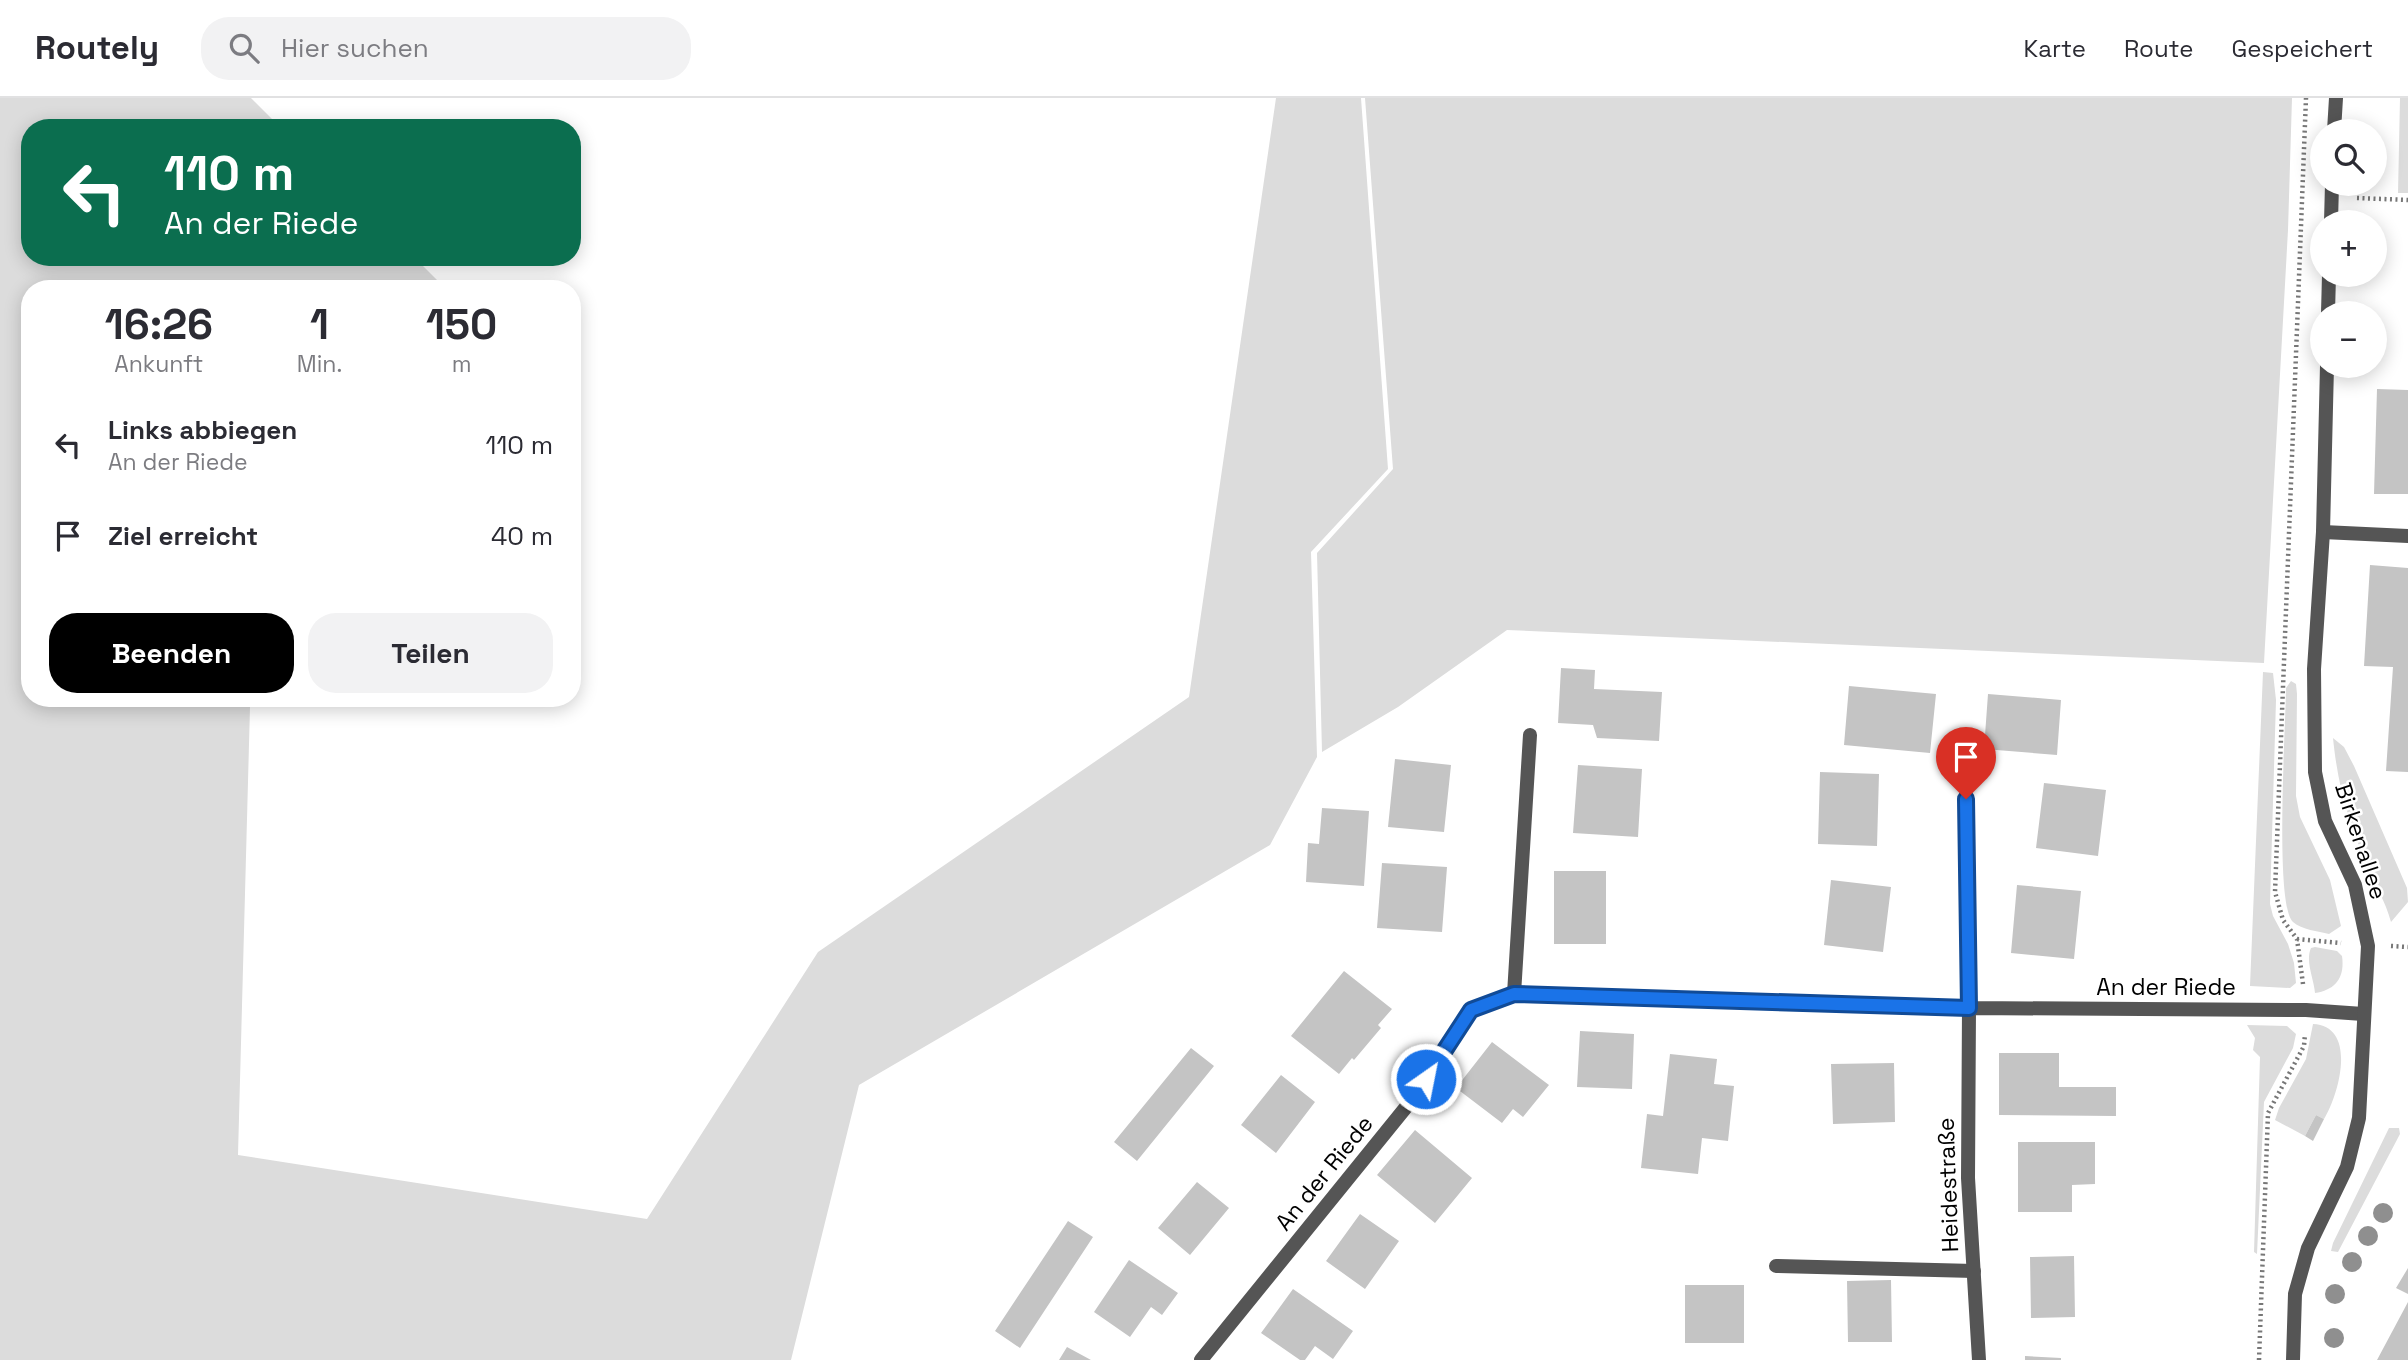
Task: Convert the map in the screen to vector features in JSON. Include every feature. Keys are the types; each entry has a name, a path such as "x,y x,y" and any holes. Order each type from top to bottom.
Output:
{"street":[{"path":"2335,119 2336,98"},
{"name":"Birkenallee","path":"2293,1360 2295,1294 2298,1282 2308,1248 2347,1167 2359,1118 2368,946 2355,886 2325,821 2315,772 2314,669 2323,532 2327,378"},
{"path":"2323,532 2408,536"},
{"path":"1514,994 1530,735"},
{"path":"1966,799 1969,1008"},
{"name":"An der Riede","path":"1201,1360 1411,1101 1471,1010 1514,994 1969,1008 2306,1010 2363,1014"},
{"name":"Heidestraße","path":"1969,1008 1968,1178 1979,1360"},
{"path":"1776,1266 1974,1271"}],"path":[{"path":"2378,196 2408,200"}],"shaded area":[{"path":"0,98 251,98 272,119 21,119 21,266 423,266 437,280 21,280 21,707 250,707 238,1155 647,1219 818,952 1189,697 1276,98 1361,98 1388,469 1311,552 1317,757 1270,845 859,1085 791,1360 0,1360"},
{"path":"1365,98 2292,98 2288,230 2264,663 1507,630 1398,707 1322,752 1317,553 1393,469"},
{"path":"2400,98 2408,98 2408,193 2398,193"},
{"path":"2263,672 2273,673 2276,700 2270,904 2294,963 2296,983 2290,988 2250,986"},
{"path":"2291,681 2296,684 2297,694 2296,796 2300,817 2330,880 2341,926 2329,934 2297,925 2287,908 2282,812 2286,688"},
{"path":"2333,738 2344,747 2354,766 2407,888 2408,902 2391,922 2350,820 2341,789"},
{"path":"2311,948 2337,951 2342,956 2343,963 2334,986 2315,993 2309,953"},
{"path":"2313,1024 2327,1028 2336,1036 2341,1063 2330,1108 2324,1119 2316,1115 2305,1136 2275,1120 2306,1059"},
{"path":"2247,1025 2287,1026 2296,1034 2293,1048 2264,1102 2257,1254 2254,1252 2260,1057 2253,1050 2255,1038"},
{"path":"2389,1128 2399,1128 2400,1134 2338,1252 2331,1251 2333,1243"}],"building":[{"path":"2377,389 2408,390 2408,494 2374,494"},
{"path":"2370,565 2408,568 2408,772 2386,771 2393,667 2364,666"},
{"path":"1561,668 1595,670 1594,689 1662,692 1659,741 1597,738 1593,725 1558,723"},
{"path":"1849,686 1936,694 1930,753 1844,745"},
{"path":"1988,694 2061,700 2057,755 1984,749"},
{"path":"1395,759 1451,765 1444,832 1388,827"},
{"path":"1578,765 1642,769 1638,837 1573,833"},
{"path":"1820,772 1879,774 1877,846 1818,844"},
{"path":"2044,783 2106,790 2098,856 2036,848"},
{"path":"1322,808 1369,811 1364,886 1306,882 1308,843 1319,844"},
{"path":"1382,863 1447,867 1442,932 1377,928"},
{"path":"1554,871 1606,871 1606,944 1554,944"},
{"path":"1831,880 1891,887 1883,952 1824,945"},
{"path":"2017,885 2081,891 2074,959 2011,953"},
{"path":"1344,971 1392,1009 1378,1025 1381,1028 1339,1074 1291,1036"},
{"path":"1580,1031 1634,1034 1632,1089 1577,1087"},
{"path":"1492,1042 1549,1085 1523,1117 1513,1109 1502,1123 1456,1088"},
{"path":"1191,1048 1214,1066 1137,1161 1114,1142"},
{"path":"1999,1053 2059,1053 2059,1087 2116,1087 2116,1116 1999,1115"},
{"path":"1670,1054 1717,1059 1714,1084 1734,1086 1728,1141 1702,1138 1698,1174 1641,1168 1647,1114 1663,1116"},
{"path":"1894,1063 1895,1122 1833,1124 1831,1064"},
{"path":"1281,1075 1315,1102 1276,1153 1241,1125"},
{"path":"2316,1115 2324,1119 2313,1141 2305,1136"},
{"path":"1415,1130 1472,1178 1435,1223 1377,1175"},
{"path":"2018,1142 2095,1142 2095,1184 2072,1185 2072,1212 2018,1212"},
{"path":"1197,1182 1229,1208 1190,1255 1158,1228"},
{"path":"1360,1214 1399,1241 1365,1289 1326,1261"},
{"path":"1068,1221 1093,1237 1020,1348 995,1331"},
{"path":"2074,1256 2075,1317 2031,1318 2030,1257"},
{"path":"1129,1260 1178,1293 1162,1315 1151,1307 1130,1337 1094,1312"},
{"path":"2408,1268 2408,1294 2396,1288"},
{"path":"1891,1280 1892,1342 1848,1342 1847,1281"},
{"path":"1685,1285 1744,1285 1744,1343 1685,1343"},
{"path":"1293,1289 1353,1331 1333,1359 1315,1346 1305,1360 1300,1360 1261,1333"},
{"path":"2408,1302 2408,1360 2377,1360"},
{"path":"1067,1347 1091,1360 1059,1360"},
{"path":"2025,1356 2061,1358 2061,1360 2025,1360"}],"route":[{"path":"1426,1079 1471,1010 1514,994 1969,1008 1966,799"}]}
